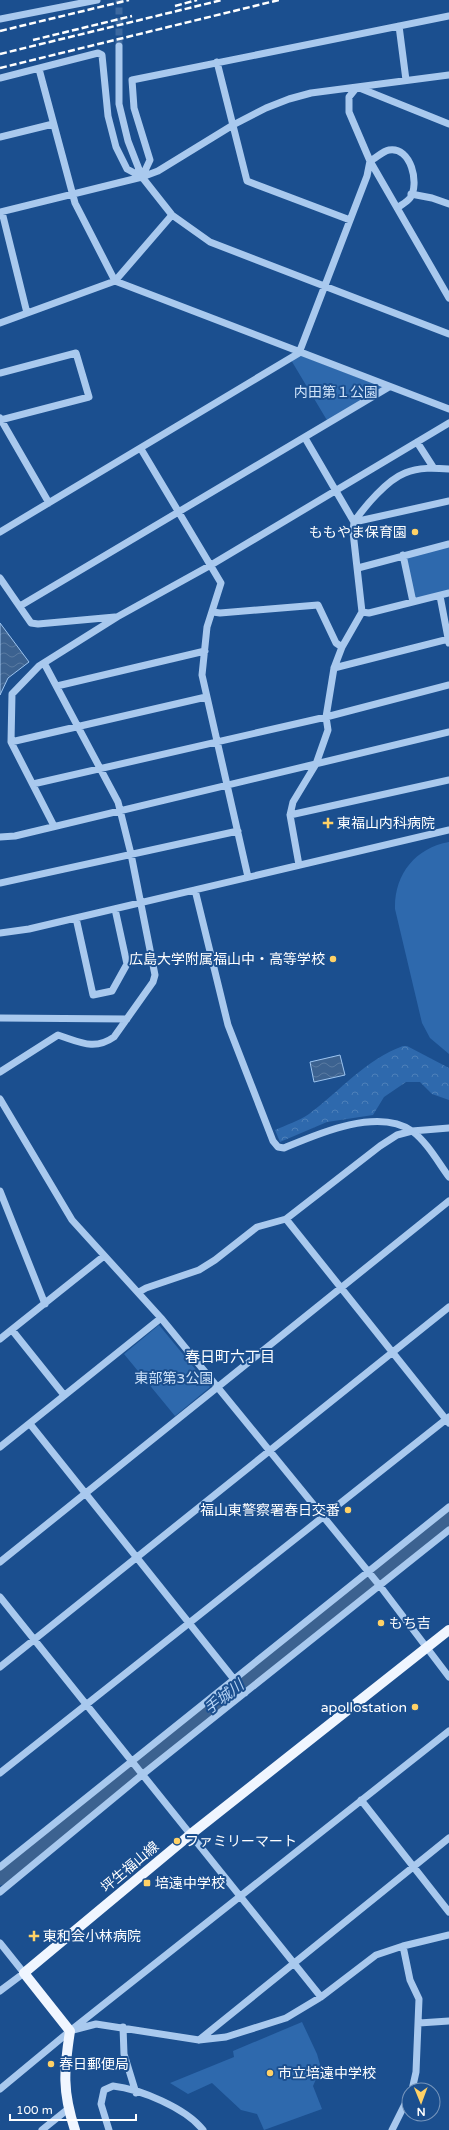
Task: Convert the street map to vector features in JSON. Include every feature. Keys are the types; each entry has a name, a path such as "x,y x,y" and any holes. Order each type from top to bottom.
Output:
{"main road":[{"name":"坪生福山線","path":"24,1973 191,1834 449,1630"},
{"path":"24,1973 70,2030 64,2073 68,2109 75,2130"}],"street":[{"path":"0,19 97,0"},
{"path":"142,177 150,160 134,108 132,80 449,16"},
{"path":"399,26 406,80"},
{"path":"119,46 119,104 128,141 142,177 172,216 210,242 449,334"},
{"path":"0,78 98,53 102,55 108,116 116,147 127,169 142,177"},
{"path":"217,62 246,181 350,220"},
{"path":"39,69 72,195 115,282 449,409"},
{"path":"26,313 1,212 142,177 158,171 233,125 266,108 311,92 449,75"},
{"path":"357,87 449,124"},
{"path":"357,87 349,97 349,112 370,161 449,298"},
{"path":"0,137 53,124"},
{"path":"0,532 142,449 299,353 367,176 370,161 388,150 399,150 406,155 414,179 410,198 397,208"},
{"path":"411,194 432,198 449,204"},
{"path":"0,323 115,282 172,216"},
{"path":"0,374 76,353 89,397 0,419 49,503"},
{"path":"20,606 389,387"},
{"path":"54,826 34,784 11,742 12,694 44,663 117,617 211,566 335,490 449,423"},
{"path":"305,438 354,522"},
{"path":"417,442 433,468"},
{"path":"142,449 180,511 221,583 207,627 202,675 248,877"},
{"path":"299,865 290,815 293,802 316,764 328,730 326,717 334,668 342,648 362,612 353,532 354,522 370,500 405,472 433,468 449,469"},
{"path":"354,522 449,500"},
{"path":"358,568 449,544"},
{"path":"403,555 413,602"},
{"path":"0,578 31,623 38,624 117,617"},
{"path":"362,612 369,612 449,594"},
{"path":"334,668 449,640 440,596"},
{"path":"213,612 220,613 318,605 336,643 342,648"},
{"path":"57,686 205,651"},
{"path":"0,1072 58,1035 84,1043 100,1045 114,1037 153,982 155,975 131,854 120,810 79,727 44,663"},
{"path":"34,784 216,741 326,717 449,685"},
{"path":"11,742 206,697"},
{"path":"0,837 15,836 226,784 449,732"},
{"path":"290,815 449,780"},
{"path":"0,933 29,929 449,830"},
{"path":"0,883 238,831"},
{"path":"195,890 228,1025 273,1141 278,1147 284,1148 325,1132 365,1121 403,1126 418,1136 449,1176"},
{"path":"76,918 93,995 112,991 127,964 115,909"},
{"path":"0,1018 126,1019"},
{"path":"0,1099 2,1108 72,1220 161,1318 379,1585 449,1676"},
{"path":"139,1292 146,1288 200,1270 257,1227 286,1219 380,1146 397,1136 412,1131 449,1128"},
{"path":"0,1191 45,1304"},
{"path":"0,1562 449,1201"},
{"path":"0,1773 448,1420 392,1353 286,1219"},
{"path":"0,1339 104,1256"},
{"path":"0,1667 449,1307"},
{"path":"0,1448 161,1318"},
{"path":"12,1330 64,1395"},
{"path":"30,1424 244,1692"},
{"path":"0,1867 369,1573 449,1507"},
{"path":"0,1892 142,1773 449,1530"},
{"path":"0,1597 133,1761 320,1997"},
{"path":"0,2089 70,2030 449,1731"},
{"path":"361,1800 449,1912"},
{"path":"199,2040 449,1838"},
{"path":"70,2030 96,2024 199,2040 226,2037 286,2018 320,1997 376,1955 404,1946 449,1935"},
{"path":"0,1943 24,1973 0,1991"},
{"path":"404,1946 410,1980 419,1999 416,2072 414,2082"},
{"path":"419,2023 449,2021"},
{"path":"123,2027 124,2054 136,2093"},
{"path":"109,2130 101,2104 104,2090 113,2086 153,2097 197,2122 203,2130"},
{"path":"42,2130 68,2109"},
{"path":"392,2130 401,2112"}],"green space":[{"name":"内田第１公園","path":"299,355 385,388 328,422 291,360"},
{"path":"449,545 449,593 414,601 404,556"},
{"path":"449,842 449,1054 430,1038 422,1023 395,909 398,885 409,865 426,850"},
{"path":"403,1046 407,1046 449,1068 449,1100 432,1094 420,1082 406,1082 384,1097 373,1115 327,1122 280,1142 275,1130 297,1121 309,1114 365,1067"},
{"name":"東部第3公園","path":"159,1325 210,1387 175,1416 124,1354"},
{"path":"302,2022 317,2054 321,2068 313,2086 322,2109 264,2130 257,2114 241,2110 212,2083 188,2094 170,2083 234,2057 233,2051"}],"water":[{"path":"0,623 29,662 8,678 0,695"},
{"path":"340,1055 345,1075 314,1082 310,1062"}],"waterway":[{"name":"手城川","path":"0,1878 141,1763 449,1518"}],"tunnel":[{"path":"119,0 119,46"}],"railway":[{"path":"0,31 129,0"},
{"path":"175,6 197,0"},
{"path":"0,54 222,0"},
{"path":"0,68 279,0"},
{"path":"33,40 132,16"}],"place":[{"name":"ももやま保育園","path":"415,532"},
{"name":"東福山内科病院","path":"328,823"},
{"name":"広島大学附属福山中・高等学校","path":"333,959"},
{"name":"福山東警察署春日交番","path":"348,1510"},
{"name":"もち吉","path":"381,1623"},
{"name":"apollostation","path":"415,1707"},
{"name":"ファミリーマート","path":"177,1841"},
{"name":"培遠中学校","path":"147,1883"},
{"name":"東和会小林病院","path":"34,1936"},
{"name":"春日郵便局","path":"51,2064"},
{"name":"市立培遠中学校","path":"270,2073"}],"district":[{"name":"春日町六丁目","path":"230,1357"}]}
